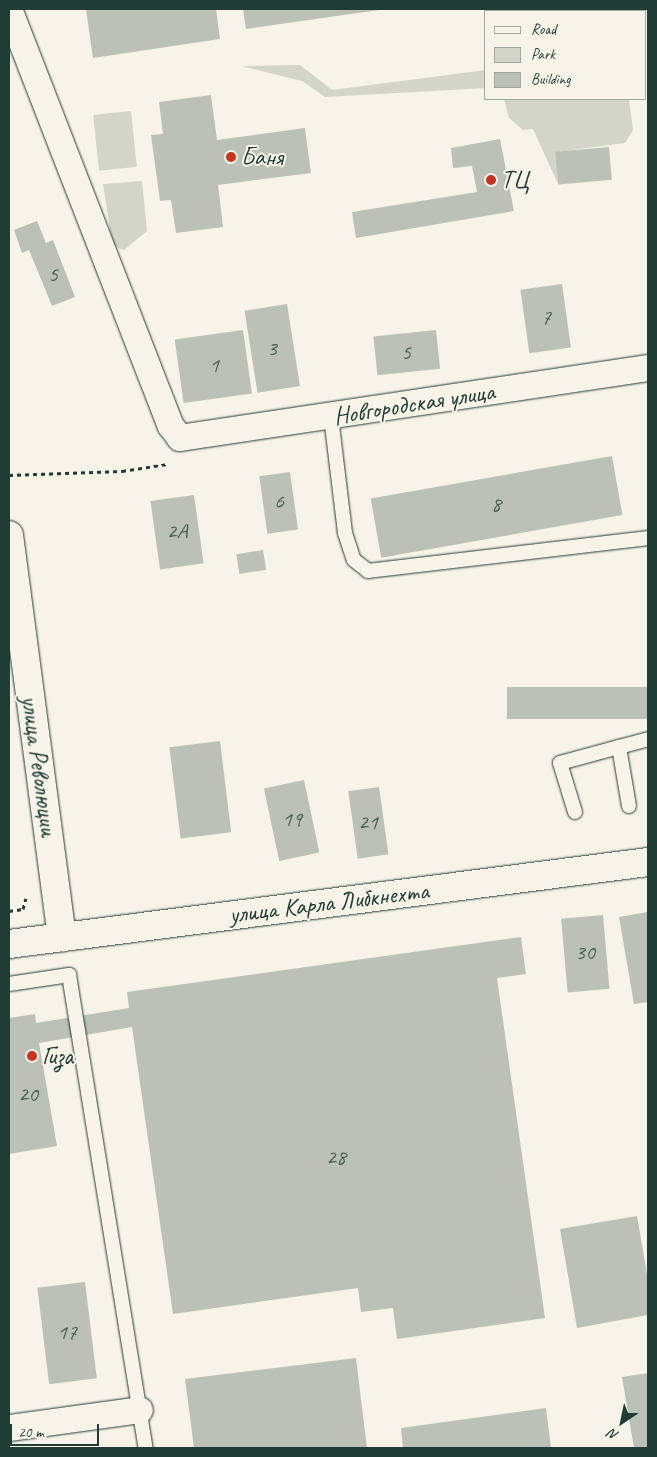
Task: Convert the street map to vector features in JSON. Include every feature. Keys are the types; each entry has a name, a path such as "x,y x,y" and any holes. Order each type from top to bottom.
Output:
{"main road":[{"name":"улица Революции","path":"9,535 62,938"},
{"name":"улица Карла Либкнехта","path":"9,944 648,862"}],"street":[{"name":"Новгородская улица","path":"9,9 171,426 180,438 331,417 648,368"},
{"path":"9,1428 140,1410"}],"lane":[{"path":"331,417 345,533 354,560 368,571 648,538"},
{"path":"575,812 560,763 648,739"},
{"path":"619,747 629,806"},
{"path":"9,984 68,975 146,1448"}],"path":[{"path":"9,911 23,909"}],"green space":[{"path":"556,9 616,9 616,10"},
{"path":"300,65 332,90 484,70 484,88 325,97 302,81 241,66"},
{"path":"504,100 629,100 633,130 625,143 556,152 558,184 533,129 523,130 509,118"},
{"path":"131,111 137,167 99,171 93,115"},
{"path":"142,181 147,231 124,250 118,248 112,242 103,184"}],"building":[{"path":"86,9 216,9 220,39 93,58"},
{"path":"243,9 379,9 379,10 246,29"},
{"name":"Баня","path":"211,95 217,140 305,128 311,173 218,185 223,227 176,233 171,200 160,201 151,135 163,134 159,102"},
{"name":"ТЦ","path":"500,139 514,211 356,238 352,212 477,192 472,166 453,168 451,148"},
{"path":"609,147 612,180 558,185 555,152"},
{"path":"37,221 46,243 53,240 75,297 52,306 29,250 22,253 14,230"},
{"path":"562,284 571,347 529,353 520,290"},
{"path":"287,304 300,386 258,393 245,311"},
{"path":"243,330 252,393 184,403 175,340"},
{"path":"436,330 440,369 377,375 373,337"},
{"path":"612,456 622,515 381,558 371,499"},
{"path":"290,472 298,529 267,534 259,476"},
{"path":"194,495 204,563 160,569 150,501"},
{"path":"263,550 266,570 239,574 236,554"},
{"path":"507,687 648,687 648,719 507,719"},
{"path":"220,741 231,832 181,839 169,747"},
{"path":"304,780 319,852 279,861 264,789"},
{"path":"379,787 388,854 358,859 348,791"},
{"path":"648,912 648,1002 634,1004 619,917"},
{"path":"603,915 609,989 568,992 561,919"},
{"path":"521,937 526,974 497,978 545,1318 397,1339 393,1308 361,1312 358,1288 173,1314 132,1027 39,1043 57,1146 9,1154 9,1018 35,1014 36,1023 129,1008 127,992"},
{"path":"637,1216 648,1280 648,1315 577,1328 560,1229"},
{"path":"85,1282 97,1378 49,1384 37,1288"},
{"path":"356,1358 367,1448 194,1448 185,1379"},
{"path":"648,1373 648,1448 634,1448 622,1377"},
{"path":"546,1408 551,1448 403,1448 401,1428"}],"place":[{"name":"Баня","path":"231,157"},
{"name":"ТЦ","path":"491,180"},
{"name":"Гиза","path":"32,1056"}]}
